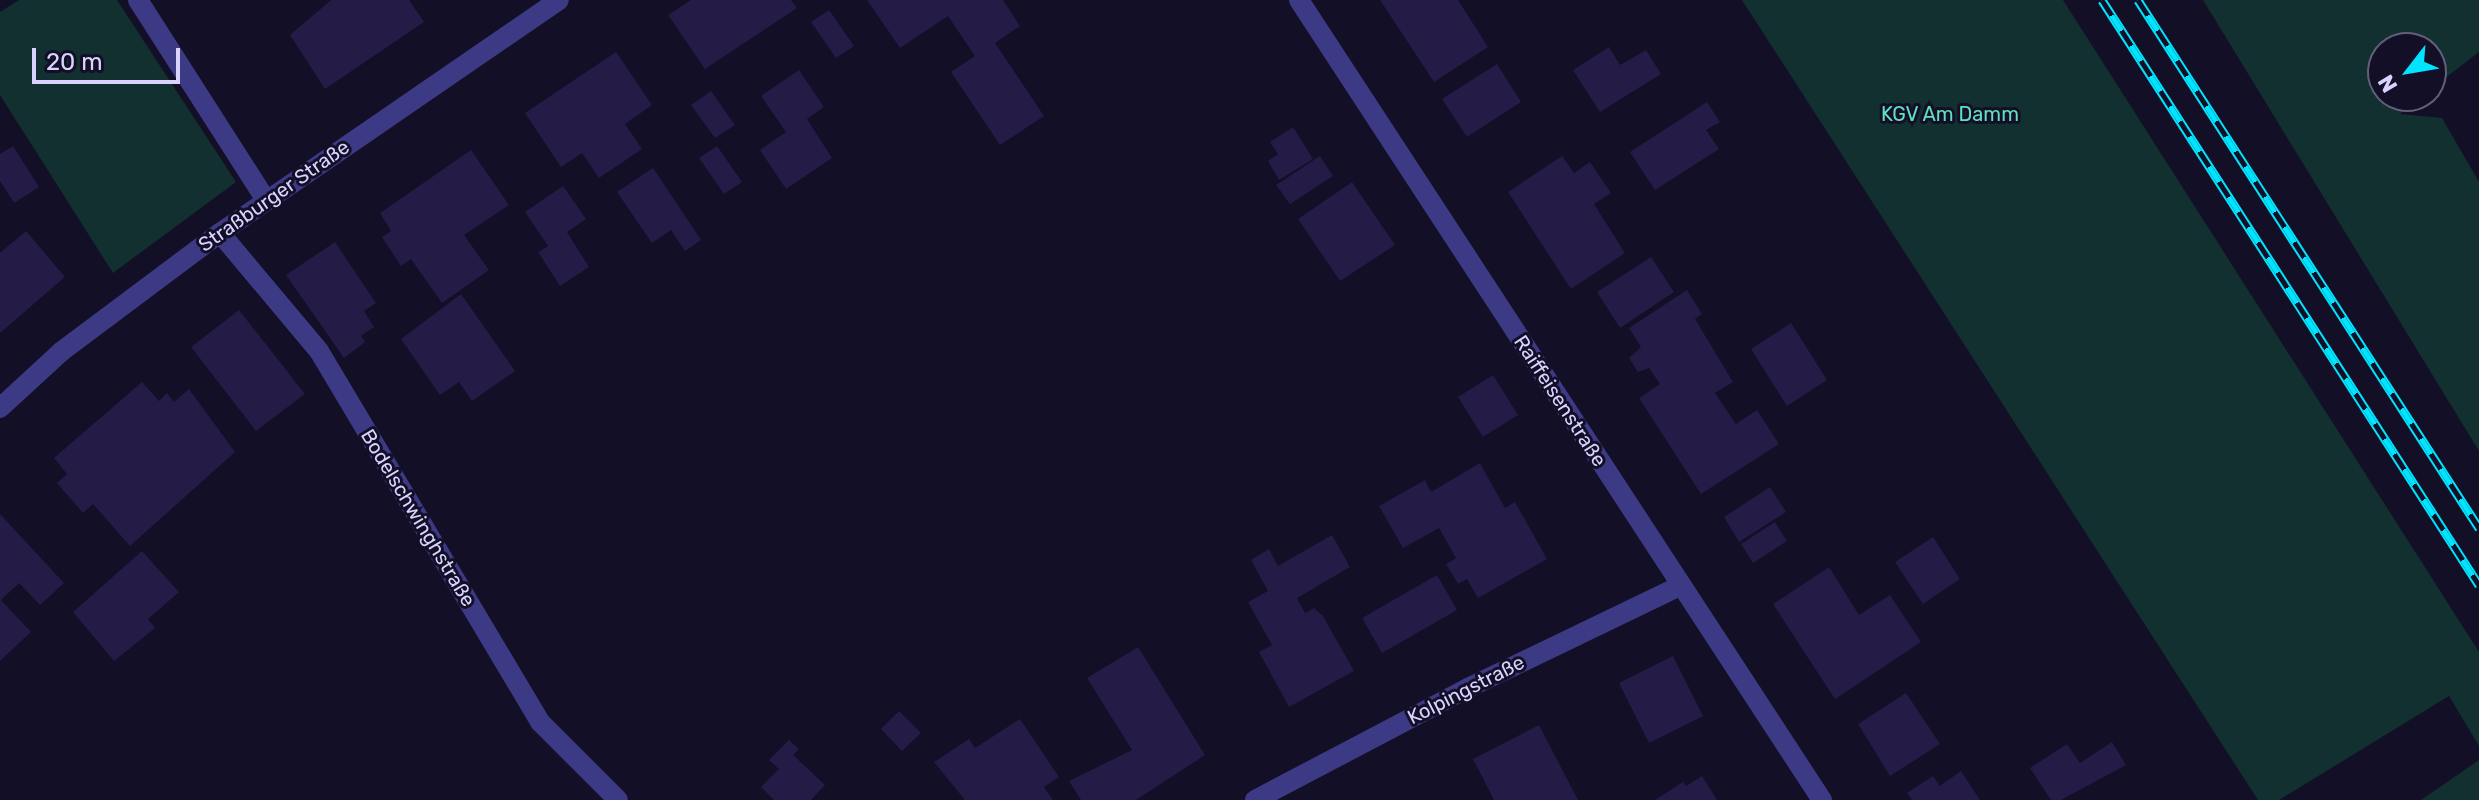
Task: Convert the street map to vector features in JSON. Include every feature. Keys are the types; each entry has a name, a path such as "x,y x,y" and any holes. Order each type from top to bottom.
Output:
{"street":[{"path":"138,0 266,200"},
{"name":"Straßburger Straße","path":"0,408 62,351 220,233 559,0"},
{"name":"Raiffeisenstraße","path":"1299,0 1822,800"},
{"name":"Bodelschwinghstraße","path":"220,233 319,351 540,722 618,800"},
{"name":"Kolpingstraße","path":"1255,800 1468,688 1680,586"}],"green space":[{"path":"19,0 117,0 236,182 113,273 0,95 0,12"},
{"name":"KGV Am Damm","path":"1742,0 2063,0 2479,652 2479,746 2449,696 2279,800 2258,800"},
{"path":"2203,0 2479,0 2479,52 2447,77 2447,32 2367,32 2367,112 2402,112 2400,114 2442,118 2479,182 2479,451"},
{"path":"2479,760 2479,800 2421,800"}],"building":[{"path":"331,0 409,0 424,22 325,89 290,35"},
{"path":"691,0 791,0 797,8 705,69 668,15"},
{"path":"867,0 1003,0 1020,26 995,43 1044,116 1000,145 951,72 975,56 948,16 900,48"},
{"path":"1380,0 1458,0 1488,47 1434,82"},
{"path":"829,10 854,46 836,58 811,22"},
{"path":"1609,47 1620,65 1646,50 1661,74 1600,112 1573,70"},
{"path":"616,52 652,105 625,124 642,149 599,178 582,153 561,167 525,113"},
{"path":"1497,64 1521,102 1467,137 1442,99"},
{"path":"799,70 824,107 807,119 832,158 786,189 760,150 786,132 761,96"},
{"path":"711,91 735,125 715,138 691,105"},
{"path":"1707,102 1720,122 1706,130 1719,149 1655,190 1630,152"},
{"path":"1293,127 1313,159 1279,180 1268,161 1278,154 1270,142"},
{"path":"13,146 39,187 14,203 0,181 0,154"},
{"path":"717,146 742,182 724,194 699,158"},
{"path":"471,150 509,205 464,235 489,270 442,303 411,259 401,266 382,237 391,231 380,213"},
{"path":"1320,156 1333,176 1290,204 1276,185"},
{"path":"1562,156 1574,173 1590,162 1611,193 1594,204 1625,253 1571,289 1508,192"},
{"path":"653,168 701,240 685,251 671,230 652,243 617,192"},
{"path":"1352,182 1395,245 1340,281 1298,219"},
{"path":"563,186 586,219 567,232 589,267 560,286 538,252 548,246 525,212"},
{"path":"26,231 65,277 0,333 0,253"},
{"path":"335,242 376,303 364,311 374,327 361,336 365,342 344,358 286,275"},
{"path":"1651,257 1674,292 1620,328 1597,292"},
{"path":"1687,290 1702,314 1695,319 1733,382 1715,393 1736,424 1757,410 1779,444 1701,494 1639,398 1660,384 1649,368 1638,372 1629,358 1641,347 1629,328"},
{"path":"461,294 515,371 472,401 459,382 440,395 401,339"},
{"path":"239,310 305,394 256,431 191,347"},
{"path":"1791,323 1827,380 1787,406 1751,349"},
{"path":"1493,375 1518,415 1483,437 1458,397"},
{"path":"142,382 159,401 167,393 174,402 189,389 235,452 130,546 93,504 83,513 57,483 67,474 54,458"},
{"path":"1480,463 1505,508 1515,502 1547,559 1478,598 1467,579 1458,584 1446,564 1456,558 1439,528 1403,548 1379,506 1425,480 1431,492"},
{"path":"1770,487 1786,512 1739,542 1724,517"},
{"path":"0,514 64,583 40,605 19,583 1,600 31,632 0,661"},
{"path":"1775,522 1787,541 1753,563 1741,544"},
{"path":"1332,535 1350,567 1297,598 1305,613 1314,608 1323,616 1354,671 1289,707 1259,652 1272,645 1248,602 1268,591 1251,560 1269,549 1278,566"},
{"path":"1933,537 1960,579 1923,604 1895,562"},
{"path":"142,551 179,592 148,619 155,628 114,661 73,612"},
{"path":"1829,567 1859,615 1890,595 1921,642 1835,699 1773,604"},
{"path":"1437,575 1457,610 1382,653 1362,618"},
{"path":"1138,647 1205,755 1136,800 1081,800 1069,781 1132,750 1087,678"},
{"path":"1673,656 1703,716 1649,743 1619,683"},
{"path":"1906,693 1940,744 1890,776 1858,724"},
{"path":"899,711 921,733 902,751 881,729"},
{"path":"1020,719 1059,777 1044,787 1053,800 965,800 934,762 969,739 975,748"},
{"path":"1539,725 1578,800 1494,800 1473,759"},
{"path":"789,740 799,749 793,755 825,785 811,800 774,800 761,787 779,769 769,760"},
{"path":"2112,742 2126,765 2061,800 2051,800 2030,768 2067,744 2080,763"},
{"path":"1961,771 1980,800 1912,800 1907,793 1933,776 1940,786"},
{"path":"1702,776 1717,800 1655,800 1683,782 1686,786"}],"railway":[{"path":"2102,0 2479,585"},
{"path":"2138,0 2479,528"}]}
